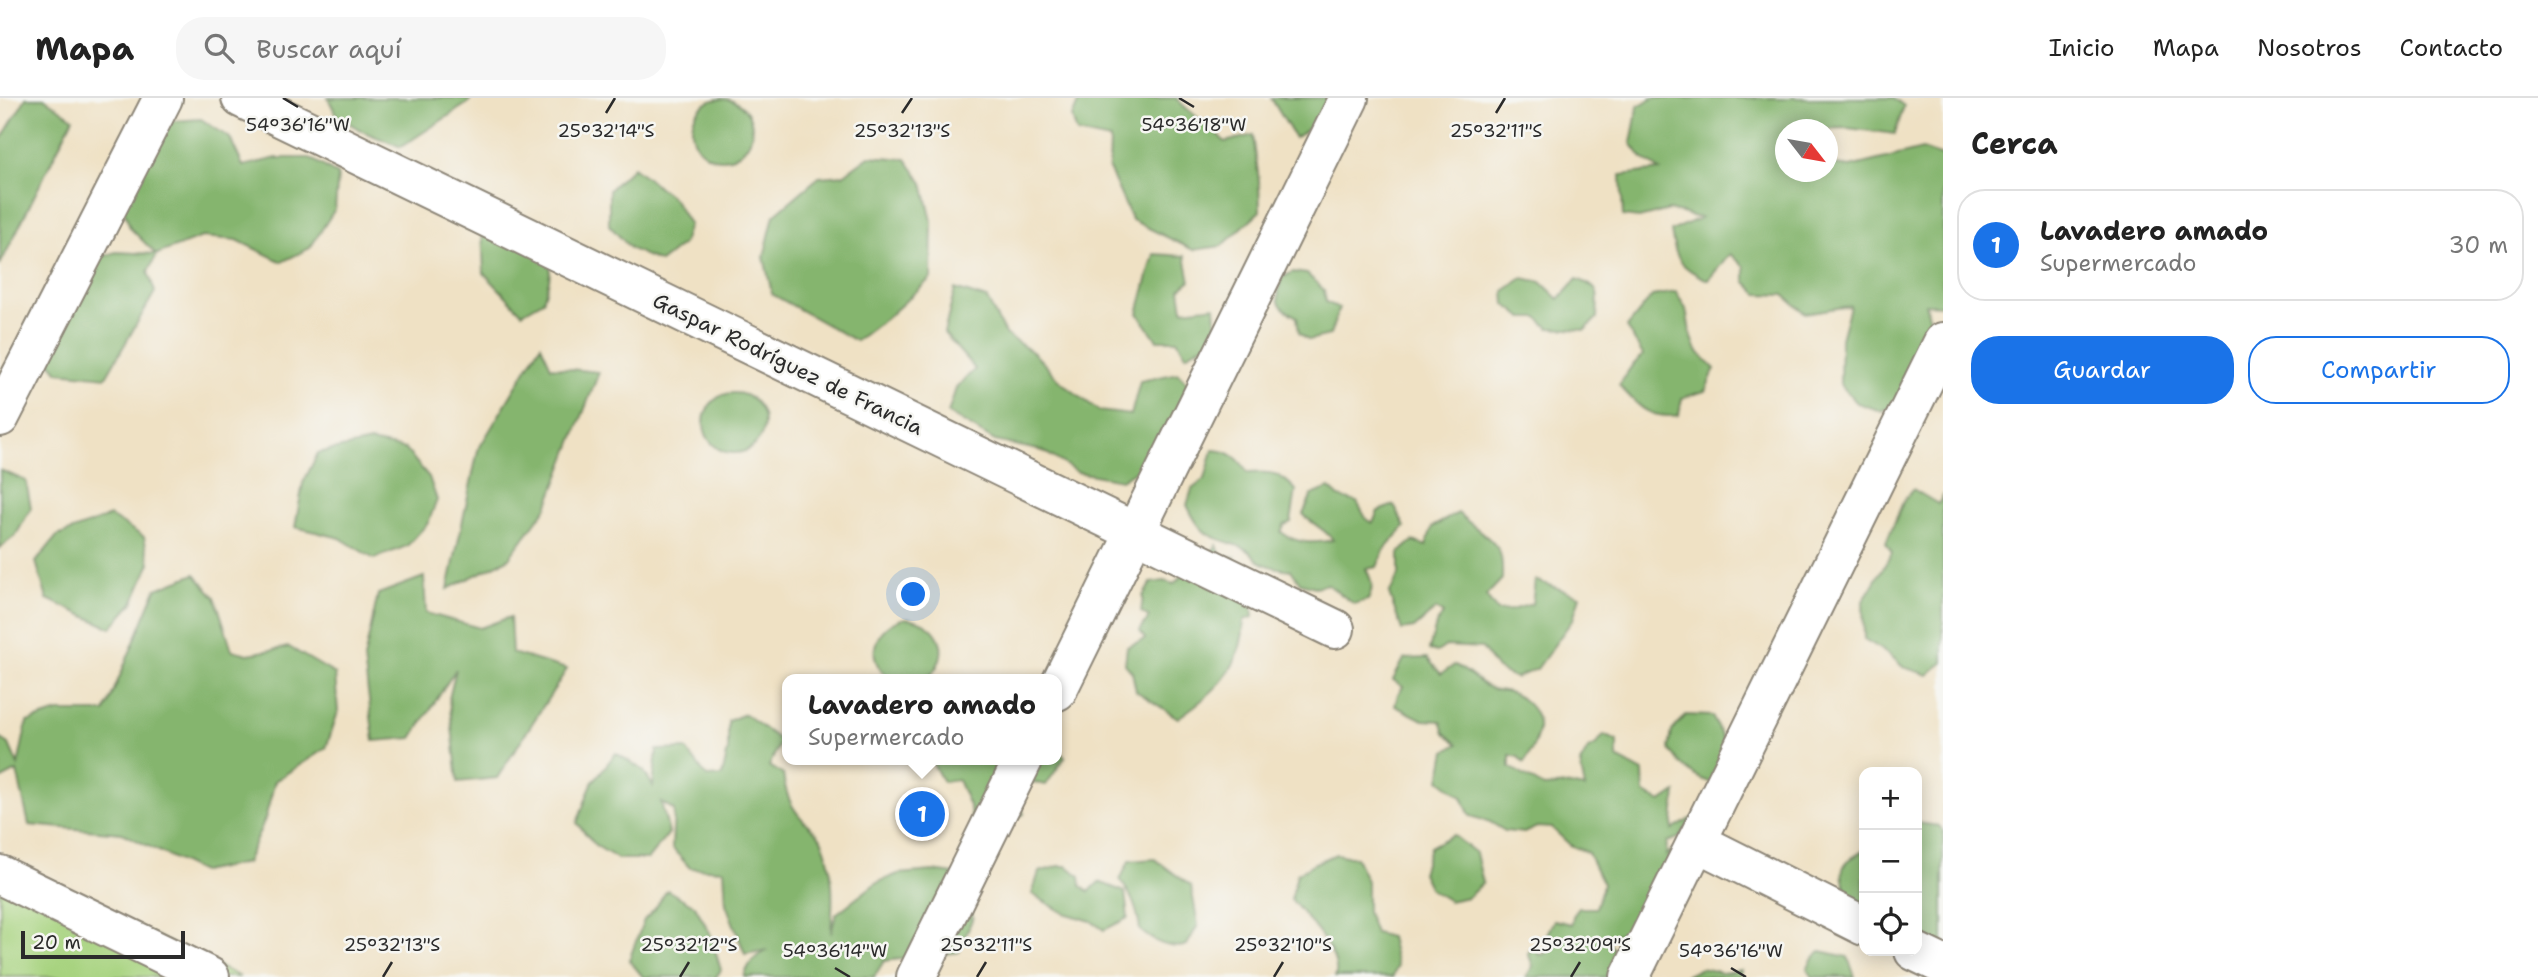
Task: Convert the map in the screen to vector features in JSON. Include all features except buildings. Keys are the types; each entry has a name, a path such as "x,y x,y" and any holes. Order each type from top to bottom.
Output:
{"street":[{"path":"0,417 163,98"},
{"name":"Gaspar Rodríguez de Francia","path":"241,98 1335,629"},
{"path":"1062,681 1349,98"},
{"path":"1630,977 1943,342"},
{"path":"916,977 1021,765"},
{"path":"1697,842 1859,923"},
{"path":"0,875 211,977"},
{"path":"1922,955 1943,965"}],"green space":[{"path":"26,98 44,98 73,118 0,265 0,141"},
{"path":"328,98 471,98 468,103 401,147 364,132 337,116"},
{"path":"1080,98 1176,98 1225,142 1253,135 1260,211 1222,246 1193,250 1132,220 1109,169 1110,140 1077,133 1072,117"},
{"path":"1271,98 1338,98 1332,111 1295,138"},
{"path":"1653,98 1894,98 1904,106 1895,134 1838,128 1838,119 1775,119 1775,182 1838,182 1838,165 1850,167 1922,149 1943,156 1943,305 1925,304 1937,338 1898,404 1881,411 1857,403 1840,384 1841,339 1850,306 1805,313 1784,295 1758,294 1745,281 1745,267 1730,254 1708,280 1681,262 1671,231 1700,218 1669,210 1639,218 1623,216 1621,175 1660,170 1642,158 1631,143 1638,106"},
{"path":"716,99 728,99 747,112 752,129 750,141 739,154 728,159 716,159 697,146 692,135 692,123 705,104"},
{"path":"201,119 230,138 243,166 277,158 310,158 338,175 335,209 310,248 282,262 237,240 202,237 157,254 148,272 155,292 106,377 58,372 41,352 76,264 116,252 156,254 130,228 120,198 159,122"},
{"path":"869,156 906,159 923,183 932,221 931,278 856,341 772,294 764,257 774,215 819,177 843,175"},
{"path":"633,167 673,198 689,224 683,244 660,262 631,249 609,225 609,190"},
{"path":"482,229 552,253 543,301 522,313 484,273"},
{"path":"1154,254 1185,256 1190,281 1180,289 1183,310 1215,306 1217,338 1186,355 1177,340 1157,340 1138,313"},
{"path":"1293,272 1307,274 1324,290 1326,302 1339,308 1330,335 1309,340 1299,333 1297,317 1281,306 1278,293 1281,278"},
{"path":"1523,278 1541,282 1559,299 1577,279 1591,285 1597,292 1597,318 1585,330 1549,328 1538,318 1523,318 1505,304 1504,291"},
{"path":"955,289 987,299 1005,334 1034,353 1061,382 1099,411 1131,415 1140,381 1178,373 1192,388 1154,459 1121,480 1077,472 1043,451 995,441 948,413 956,388 975,369 944,333"},
{"path":"1676,292 1686,309 1697,351 1715,369 1705,391 1682,398 1679,415 1669,416 1645,410 1619,385 1643,355 1627,327 1652,296"},
{"path":"541,345 551,367 599,372 547,507 508,559 448,589 478,450"},
{"path":"728,393 740,393 759,406 764,423 762,435 751,448 740,453 728,453 709,440 704,429 704,417 717,398"},
{"path":"370,442 405,449 429,477 437,500 428,523 407,546 374,559 340,538 295,527 303,483 318,453"},
{"path":"1213,450 1234,456 1247,473 1274,474 1285,479 1296,490 1291,522 1284,525 1281,532 1299,541 1333,540 1303,514 1312,495 1329,488 1339,497 1357,502 1367,520 1373,523 1378,511 1394,505 1405,527 1384,550 1377,567 1366,569 1372,584 1368,600 1354,604 1327,584 1315,587 1300,583 1291,570 1266,565 1246,549 1210,536 1204,531 1187,505 1192,489 1205,479"},
{"path":"0,470 26,481 31,508 16,535 0,548"},
{"path":"1913,489 1938,504 1943,496 1943,662 1928,675 1903,667 1889,654 1864,639 1863,601 1892,553 1886,543 1903,502"},
{"path":"1458,513 1491,541 1500,554 1502,579 1486,596 1497,611 1532,604 1535,580 1580,596 1573,619 1537,669 1515,678 1497,669 1482,648 1446,646 1437,652 1429,650 1436,625 1443,614 1436,609 1414,628 1402,630 1389,594 1399,575 1399,553 1413,541 1426,546 1432,527"},
{"path":"110,516 144,537 150,563 133,603 111,628 47,599 36,562 57,536"},
{"path":"1217,545 1221,556 1235,557 1227,571 1251,594 1253,617 1244,620 1238,652 1225,677 1178,718 1136,691 1132,672 1125,664 1127,647 1145,639 1140,631 1149,617 1141,612 1143,596 1151,583 1164,581 1174,584 1191,566 1202,563"},
{"path":"195,574 215,597 232,650 248,654 289,647 335,674 338,712 326,748 275,781 265,819 246,863 201,872 122,833 29,825 17,771 0,780 0,738 9,744 18,765 27,722 58,712 105,712 156,589"},
{"path":"424,577 426,613 480,628 510,617 512,653 567,669 497,778 458,782 449,699 456,669 412,738 374,741 364,659 378,594"},
{"path":"906,618 918,621 936,633 940,641 940,660 931,674 884,674 881,671 876,662 876,643 886,627"},
{"path":"1427,658 1441,674 1455,665 1487,687 1514,694 1532,709 1538,725 1535,743 1524,763 1518,757 1510,755 1510,767 1544,787 1568,785 1585,788 1580,763 1588,749 1595,746 1604,735 1617,741 1617,758 1643,772 1644,793 1661,802 1676,792 1672,830 1695,816 1679,838 1667,842 1666,855 1672,850 1660,923 1628,937 1617,934 1606,938 1617,956 1617,977 1526,977 1533,966 1528,953 1534,946 1539,955 1547,953 1545,938 1554,920 1572,924 1573,916 1579,908 1596,908 1603,884 1588,853 1570,845 1552,828 1537,827 1524,833 1505,831 1490,822 1470,816 1462,797 1440,780 1446,751 1458,744 1445,733 1441,721 1423,720 1395,706 1403,687 1393,680 1404,659"},
{"path":"745,714 781,741 769,766 783,774 793,807 820,837 826,850 832,885 831,933 836,914 876,883 898,874 933,871 960,875 973,917 959,952 884,961 874,977 744,977 752,961 767,950 745,954 726,904 724,870 690,868 672,848 674,810 661,802 669,833 648,859 618,859 595,845 577,823 592,783 616,753 643,770 653,786 657,750 686,749 707,777 722,776 728,750 728,721"},
{"path":"1686,715 1712,716 1731,755 1715,784 1689,771 1669,749 1672,731"},
{"path":"934,765 1060,765 1046,785 1009,778 1024,814 980,835 972,829 970,808 958,780 943,782"},
{"path":"1922,824 1939,826 1943,831 1943,959 1922,953"},
{"path":"1453,835 1476,853 1483,883 1468,897 1449,901 1430,889 1422,873 1430,847"},
{"path":"1859,853 1859,910 1847,891 1842,876 1850,859"},
{"path":"1336,854 1356,858 1367,881 1367,912 1375,933 1390,937 1397,966 1393,977 1335,977 1334,958 1291,899 1297,874"},
{"path":"1155,859 1191,886 1198,925 1187,945 1181,947 1162,944 1140,930 1134,904 1120,880 1129,861"},
{"path":"0,860 240,977 0,977"},
{"path":"1067,866 1080,876 1081,886 1089,892 1099,882 1125,892 1128,918 1104,930 1091,921 1064,913 1032,894 1039,872"},
{"path":"667,890 695,906 710,933 721,970 716,977 643,977 629,960 644,920"},
{"path":"1821,951 1848,957 1855,977 1813,977 1807,969 1812,959"},
{"path":"1701,968 1722,973 1741,970 1740,977 1683,977"}],"place":[{"name":"Lavadero amado","path":"922,814"}]}
